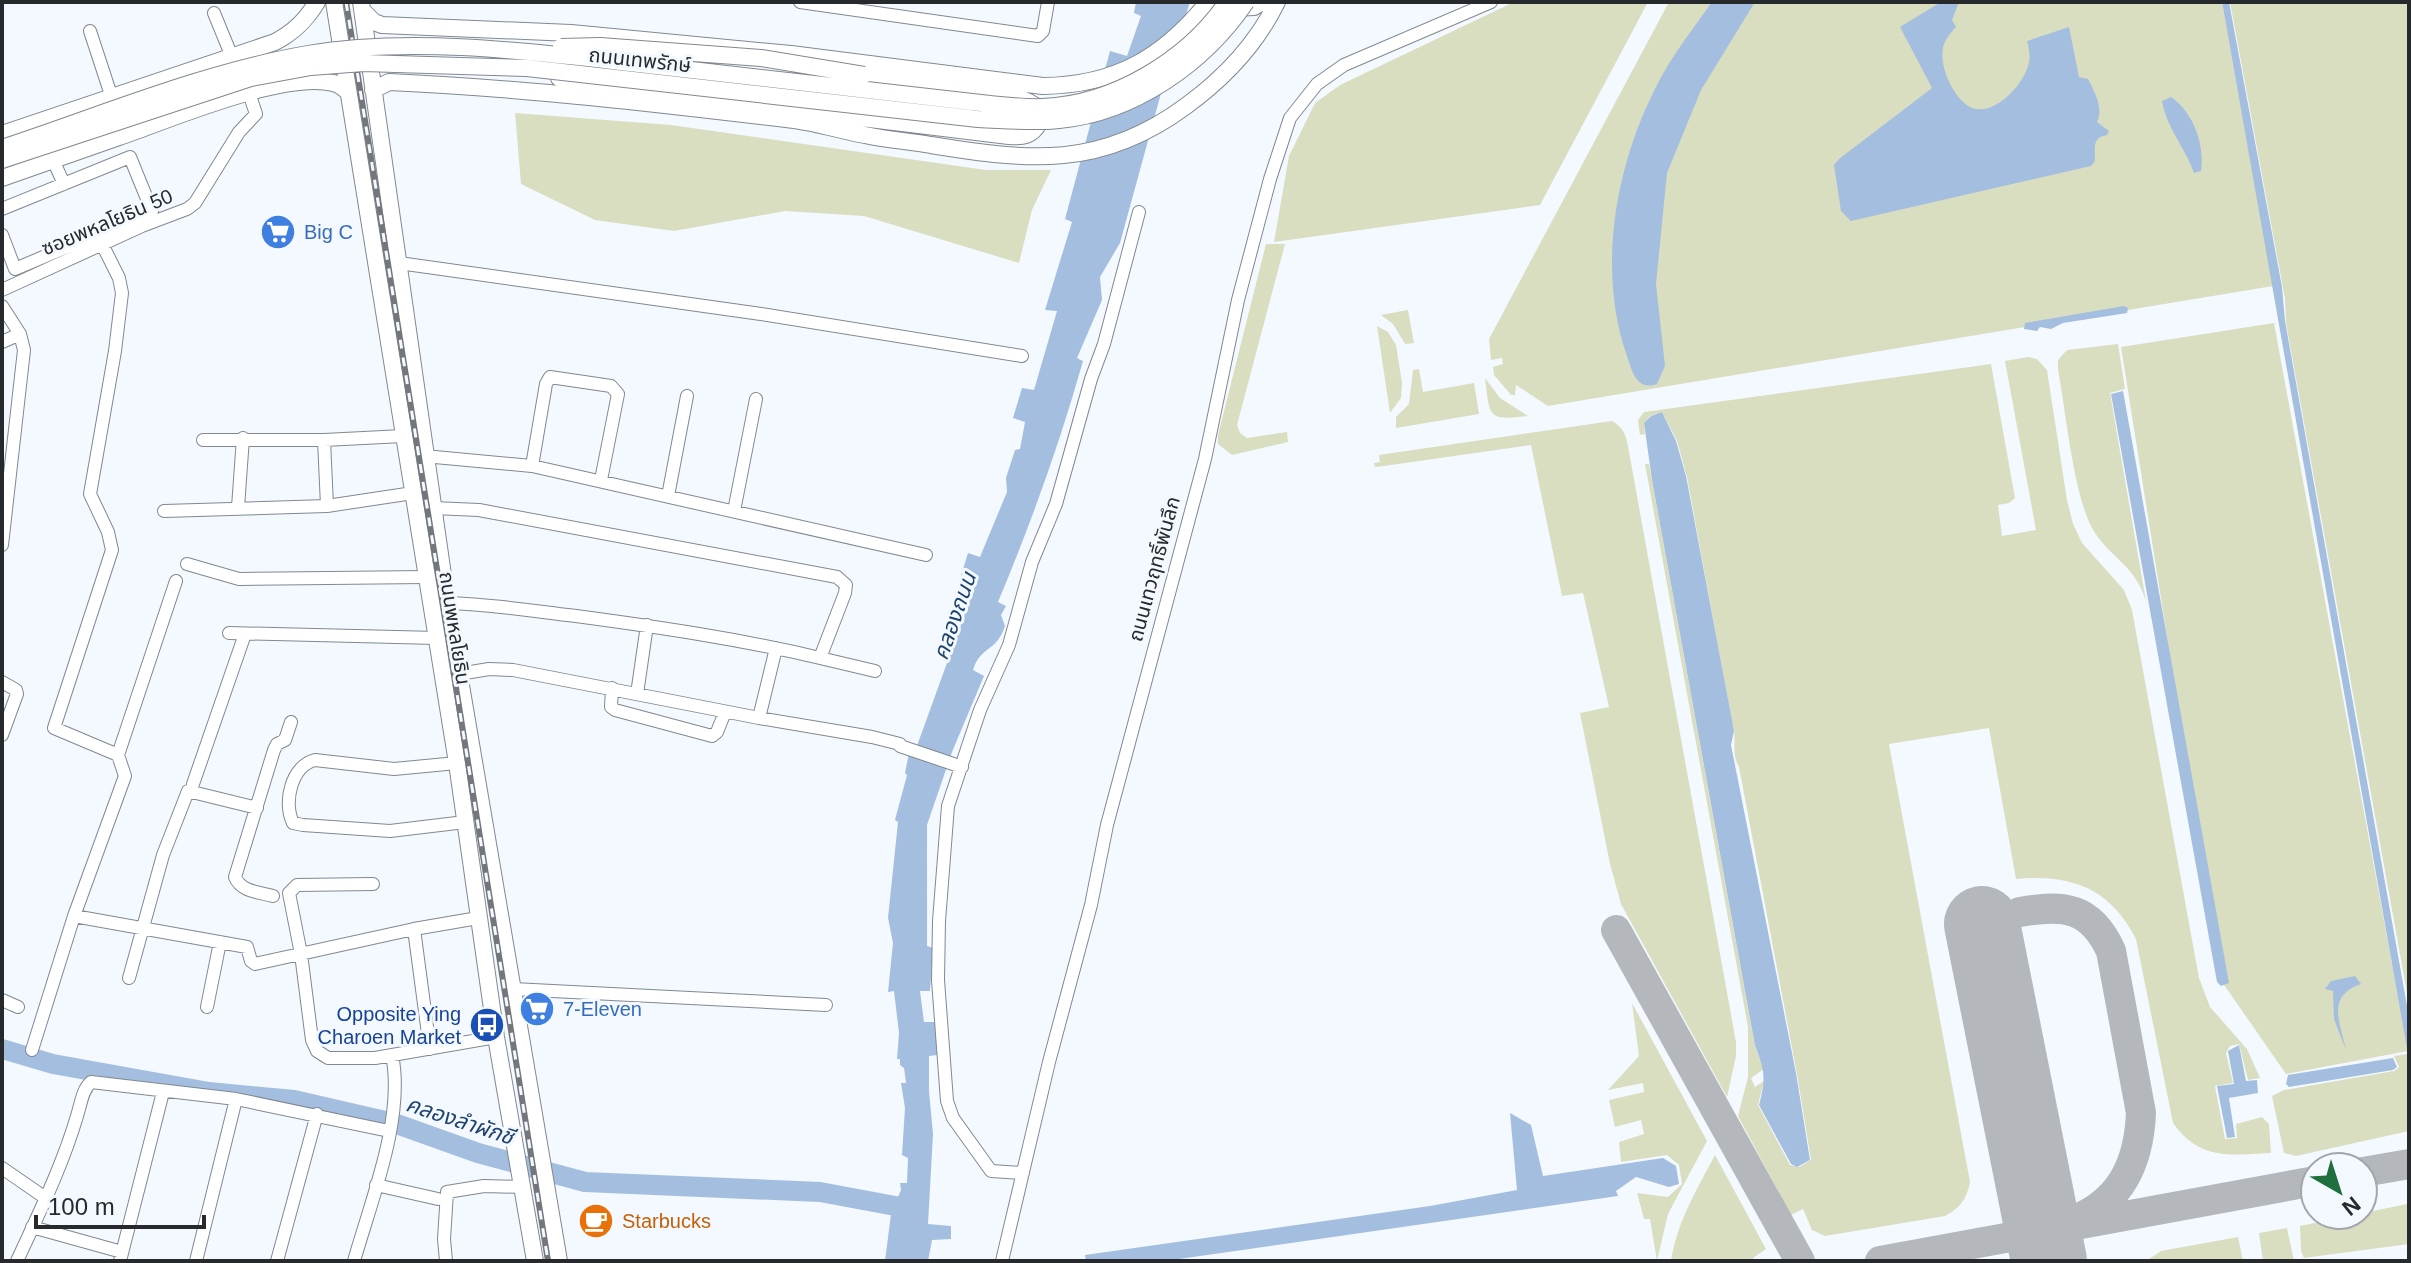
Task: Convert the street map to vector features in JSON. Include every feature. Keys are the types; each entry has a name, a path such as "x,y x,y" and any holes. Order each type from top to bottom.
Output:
{"main road":[{"path":"2,134 275,42 304,22 317,2"},
{"name":"ถนนพหลโยธิน","path":"334,2 437,638 500,915 559,1261"},
{"name":"ถนนเทพรักษ์","path":"362,6 374,22 382,25 571,33 805,55 1043,86 1075,86 1121,73 1163,47 1192,22 1208,2"},
{"path":"1225,2 1236,9 1254,7 1262,2"},
{"name":"ถนนเทพรักษ์","path":"2,160 251,78 311,67 527,60 981,103 1042,107 1080,103 1136,81 1164,64 1195,39 1225,2"},
{"name":"ถนนเทพรักษ์","path":"2,148 244,67 309,54 407,46 978,119 1025,122 1061,120 1098,112 1173,76 1229,28 1246,2"},
{"path":"799,121 868,136 1000,157 1046,158 1093,152 1135,138 1201,96 1255,39 1277,2"},
{"name":"ถนนพหลโยธิน","path":"362,6 424,456 459,674 465,822 478,918 535,1261"},
{"path":"481,86 461,76 456,67 455,52 464,35 487,29"},
{"path":"571,33 667,55 1023,98"},
{"path":"563,46 761,58 1023,98 1032,102 1039,113 1039,123 1030,134 1020,137 597,86 527,60 563,46"},
{"path":"197,67 210,68 221,83 217,98 208,105"},
{"path":"2,178 249,93 290,84 331,82 348,92"},
{"path":"373,90 389,82 481,86 942,136 978,132"},
{"path":"478,918 488,911 500,915"}],"street":[{"path":"800,2 1038,36 1043,31 1048,2"},
{"name":"ถนนเทวฤทธิ์พันลึก","path":"1002,1261 1049,1062 1091,905 1107,825 1205,459 1242,285 1290,118 1317,84 1344,65 1491,2"},
{"path":"214,13 232,57"},
{"path":"90,31 111,95"},
{"name":"ซอยพหลโยธิน 50","path":"2,290 195,203 230,145 256,114 249,93"},
{"path":"2,209 130,157 152,211 15,269 2,235"},
{"path":"53,160 64,184"},
{"path":"1023,1173 991,1171 948,1109 938,980 948,806 980,710 1009,645 1032,562 1056,504 1104,344 1139,212"},
{"path":"102,244 119,278 122,293 90,494 108,532 112,550 54,728 118,755"},
{"path":"399,263 761,314 1022,356"},
{"path":"2,306 20,334 24,350 2,545"},
{"path":"2,342 20,334"},
{"path":"532,466 546,381 553,376 611,386 617,389 618,394 601,480"},
{"path":"668,496 687,396"},
{"path":"734,511 756,399"},
{"path":"203,440 324,440 403,436"},
{"path":"238,507 243,438"},
{"path":"324,440 327,506"},
{"path":"424,456 532,466 926,555"},
{"path":"164,511 327,506 413,493"},
{"path":"433,508 479,510 837,577 845,582 845,593 820,658"},
{"path":"187,564 239,579 427,577"},
{"path":"32,1050 74,916 124,779 125,772 118,755 176,581"},
{"path":"447,603 496,604 647,625 776,648 875,671"},
{"path":"637,694 647,625"},
{"path":"229,633 437,638"},
{"path":"193,784 245,634"},
{"path":"759,718 776,648"},
{"path":"459,674 489,669 513,670 612,688 725,712 872,737 962,767"},
{"path":"2,682 16,690 17,694 2,735"},
{"path":"612,688 611,707 615,710 712,736 717,732 725,712"},
{"path":"273,896 246,890 235,877 274,750 277,744 285,740 291,722"},
{"path":"465,764 394,769 315,760 307,762 298,769 293,779 290,815 293,823 303,825 390,831 465,822"},
{"path":"129,978 163,855 188,791 257,808"},
{"path":"373,884 297,885 291,889 288,899 301,954 312,1040 317,1051 328,1058 392,1055 496,1037"},
{"path":"74,916 247,947 255,964 478,918"},
{"path":"414,929 430,1049"},
{"path":"207,1007 220,942"},
{"path":"513,989 826,1005"},
{"path":"2,1000 18,1007"},
{"path":"354,1261 389,1141 395,1071 392,1055"},
{"path":"17,1261 70,1142 88,1084 96,1081 236,1099 391,1125"},
{"path":"32,1227 121,1256 163,1092"},
{"path":"196,1261 236,1099"},
{"path":"277,1261 317,1114"},
{"path":"2,1168 47,1199"},
{"path":"446,1261 447,1192 522,1181"},
{"path":"376,1185 438,1199"}],"green space":[{"path":"1514,2 1648,2 1540,205 1274,242 1289,156 1315,103 1340,85"},
{"path":"1669,2 2222,2 2273,286 1548,406 1516,385 1515,395 1511,395 1494,375 1493,367 1503,364 1502,358 1491,360 1489,339"},
{"path":"2230,2 2409,2 2409,1004 2286,323 2285,299"},
{"path":"515,113 671,125 986,170 1051,170 1032,210 1019,263 864,216 785,211 674,231 595,220 521,184"},
{"path":"1266,244 1285,244 1237,425 1240,433 1247,438 1287,432 1288,442 1232,455 1218,444 1218,435"},
{"path":"1408,310 1414,343 1405,344 1393,324 1381,315"},
{"path":"2274,323 2408,1051 2286,1074 2222,982 2121,347"},
{"path":"1377,326 1388,332 1396,345 1402,383 1401,398 1390,413"},
{"path":"2118,344 2125,389 2110,393 2146,601 2135,578 2099,538 2085,513 2075,473 2058,370 2058,360 2067,350"},
{"path":"2028,357 2037,359 2047,370 2073,524 2082,543 2124,590 2132,610 2199,978 2210,1007 2247,1049 2260,1078 2248,1080 2239,1044 2230,1046 2226,1053 2233,1083 2215,1086 2225,1139 2237,1138 2236,1124 2262,1117 2269,1124 2271,1153 2229,1154 2205,1150 2183,1135 2173,1123 2136,939 2114,907 2087,888 2054,879 2016,879 1989,728 1889,744 1970,1182 1962,1202 1945,1216 1825,1236 1812,1230 1803,1209 1791,1215 1738,1116 1748,1077 1748,1027 1645,464 1649,464 1755,1047 1764,1069 1751,1078 1755,1087 1764,1081 1758,1105 1790,1165 1799,1167 1811,1160 1735,756 1734,729 1687,477 1677,441 1662,412 1650,416 1644,424 1645,434 1640,435 1638,420 1644,412 1991,364 2015,498 1998,505 2002,536 2036,530 2005,361"},
{"path":"1419,369 1423,392 1474,383 1479,414 1396,428 1396,417 1409,404 1413,370"},
{"path":"1485,378 1500,398 1528,416 1505,418 1493,414"},
{"path":"1612,421 1623,430 1627,443 1736,1042 1727,1097 1621,904 1580,713 1609,707 1583,593 1562,596 1531,445 1384,466 1375,467 1374,463 1380,462 1379,455"},
{"path":"1632,1003 1707,1141 1668,1214 1657,1261 1650,1219 1644,1219 1637,1193 1668,1197 1682,1184 1679,1165 1667,1155 1621,1162 1619,1142 1644,1134 1641,1120 1615,1127 1609,1100 1644,1092 1643,1083 1608,1090 1639,1056"},
{"path":"2407,1054 2409,1131 2319,1151 2299,1151 2296,1156 2284,1153 2272,1096 2284,1090 2394,1071 2399,1067 2394,1056"},
{"path":"1715,1155 1766,1249 1753,1261 1671,1261 1683,1219"},
{"path":"2407,1204 2409,1244 2304,1258 2300,1231 2379,1231 2379,1210"},
{"path":"2287,1228 2294,1261 2263,1261 2259,1233"},
{"path":"2238,1237 2243,1261 2146,1261 2161,1251"}],"water":[{"path":"1136,2 1190,2 1166,75 1120,243 1100,277 1102,300 1077,358 1083,361 1065,422 998,602 1006,606 1001,615 1005,626 997,641 976,662 973,670 984,676 952,752 927,825 927,946 933,948 930,991 920,991 924,1022 936,1022 937,1055 929,1056 933,1134 928,1224 951,1226 951,1239 932,1240 928,1261 885,1261 891,1214 901,1190 900,1183 907,1183 908,1158 902,1155 905,1108 901,1083 906,1083 904,1068 897,1059 899,1033 894,991 888,992 893,943 888,918 898,822 895,820 907,775 909,753 914,754 976,583 960,579 968,553 980,557 1007,492 1006,478 1015,450 1020,449 1025,422 1013,418 1022,388 1034,390 1057,311 1045,310 1072,222 1065,219 1110,51 1127,56 1141,16 1134,13"},
{"path":"1712,2 1755,2 1701,90 1667,173 1656,284 1665,366 1657,384 1645,385 1633,374 1618,323 1613,290 1615,220 1621,186 1641,120 1674,55"},
{"path":"1941,2 1959,2 1952,20 1956,27 1945,42 1942,56 1949,82 1965,104 1981,109 1998,104 2014,90 2025,74 2030,57 2027,41 2069,27 2079,77 2088,79 2099,105 2097,122 2109,131 2097,141 2095,161 2091,166 1851,221 1841,211 1834,165 1932,88 1900,27"},
{"path":"2222,2 2229,2 2282,287 2285,321 2409,1017 2409,1060"},
{"path":"2171,97 2186,111 2196,130 2201,150 2201,171 2194,173 2168,120 2162,101"},
{"path":"2124,306 2128,308 2127,313 2063,323 2051,329 2024,329 2025,323"},
{"path":"2123,391 2229,983 2221,986 2217,982 2111,394"},
{"path":"1662,412 1676,441 1686,476 1734,731 1731,745 1796,1073 1810,1160 1797,1167 1791,1164 1759,1105 1763,1069 1755,1046 1644,423"},
{"path":"2355,976 2361,984 2343,995 2338,1011 2346,1050 2334,1019 2333,991 2325,989 2331,981"},
{"path":"2239,1045 2246,1081 2257,1080 2258,1093 2229,1098 2235,1137 2227,1138 2217,1086 2234,1084 2228,1051"},
{"path":"2393,1058 2397,1067 2393,1070 2289,1087 2286,1084 2288,1075"},
{"path":"1510,1113 1531,1125 1543,1176 1663,1158 1676,1166 1679,1184 1669,1187 1636,1177 1616,1191 1618,1196 1165,1261 1086,1261 1085,1255 1430,1206 1517,1190"}],"waterway":[{"name":"คลองลำผักชี","path":"2,1049 53,1064 209,1092 294,1100 394,1123 478,1153 585,1182 820,1192 906,1208"}],"taxiway":[{"path":"2020,912 2050,909 2074,912 2095,925 2111,951 2141,1113 2140,1130 2132,1161 2118,1187 2096,1209 2081,1217"},
{"path":"1616,930 1800,1261"},
{"path":"2379,1169 2409,1164"},
{"path":"1880,1261 2299,1184"}],"runway":[{"path":"1982,924 2049,1261"}],"railway":[{"path":"346,2 548,1261"}],"place":[{"name":"Big C","path":"278,232"},
{"name":"7-Eleven","path":"537,1009"},
{"name":"Opposite Ying Charoen Market","path":"487,1025"},
{"name":"Starbucks","path":"596,1221"}],"water label":[{"name":"คลองถนน","path":"954,616"}]}
